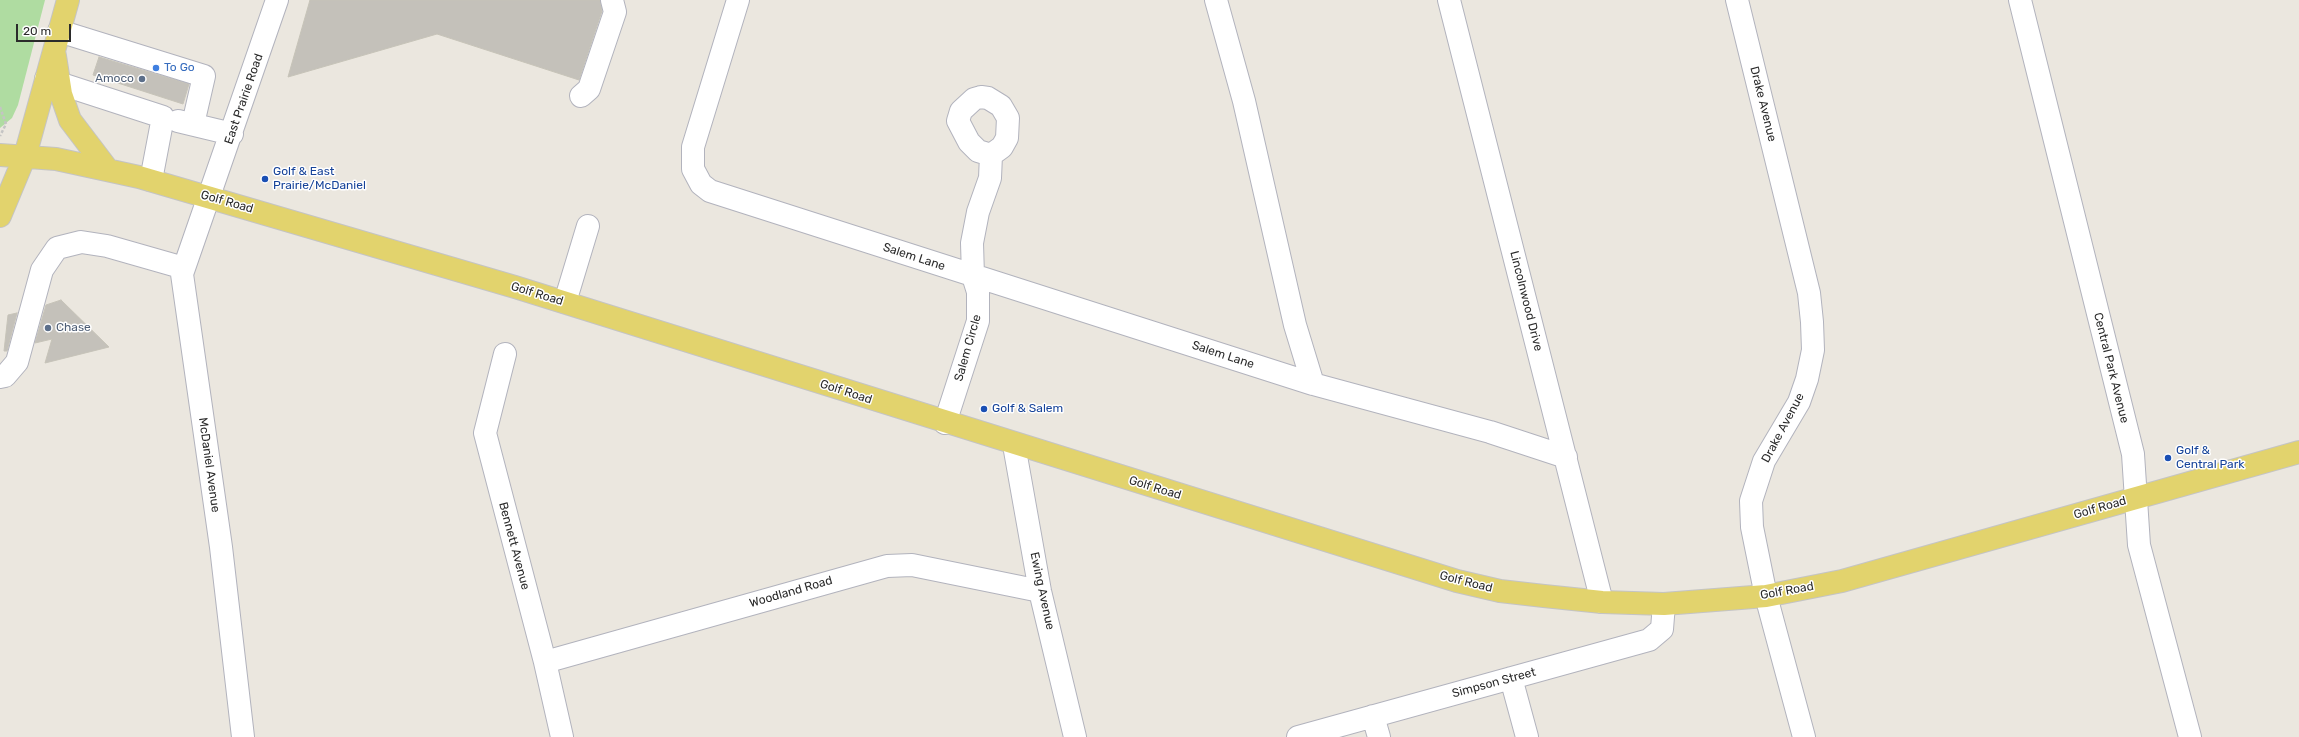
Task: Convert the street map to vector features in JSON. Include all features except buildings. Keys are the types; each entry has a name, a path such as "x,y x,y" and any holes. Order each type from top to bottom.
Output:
{"main road":[{"path":"0,216 25,156 53,80 57,40 68,0"},
{"path":"53,80 70,120 108,170"},
{"name":"Golf Road","path":"0,155 25,156 108,170 151,180 565,302 1014,445 1457,581 1500,591 1602,602 1664,604 1766,596 1842,581 2299,452"}],"street":[{"name":"East Prairie Road","path":"210,198 277,0"},
{"path":"581,96 589,89 615,12 612,0"},
{"name":"Salem Lane","path":"738,0 693,147 693,169 701,184 710,191 1313,384 1490,432 1566,457"},
{"path":"1216,0 1244,101 1295,325 1313,384"},
{"name":"Lincolnwood Drive","path":"1449,0 1602,602"},
{"name":"Drake Avenue","path":"1737,0 1808,294 1812,322 1813,350 1807,379 1799,402 1764,461 1751,500 1752,527 1766,596 1804,737"},
{"name":"Central Park Avenue","path":"2020,0 2133,454 2139,545 2190,737"},
{"path":"57,40 204,76 193,124"},
{"path":"53,80 163,117 232,134"},
{"path":"151,180 163,117"},
{"name":"Salem Circle","path":"945,423 978,321 978,292 973,276 971,258 972,243 978,212 990,178 991,155"},
{"name":"McDaniel Avenue","path":"210,198 182,274 221,547 243,737"},
{"path":"565,302 588,226"},
{"path":"0,377 5,376 17,362 42,270 57,248 81,242 107,246 184,268"},
{"name":"Bennett Avenue","path":"504,354 485,432 545,662 562,737"},
{"name":"Ewing Avenue","path":"1014,445 1040,591 1075,737"},
{"name":"Woodland Road","path":"545,662 887,566 912,565 1040,591"},
{"name":"Simpson Street","path":"1298,737 1649,640 1662,629 1664,604"},
{"path":"1511,678 1527,737"},
{"path":"1373,716 1379,737"}],"path":[{"path":"0,107 6,124 0,136"}],"green space":[{"path":"0,0 45,0 18,105 12,118 0,128"}],"place":[{"name":"To Go","path":"156,68"},
{"name":"Amoco","path":"142,79"},
{"name":"Golf & East Prairie/McDaniel","path":"265,179"},
{"name":"Chase","path":"48,328"},
{"name":"Golf & Salem","path":"984,409"},
{"name":"Golf & Central Park","path":"2168,458"}]}
